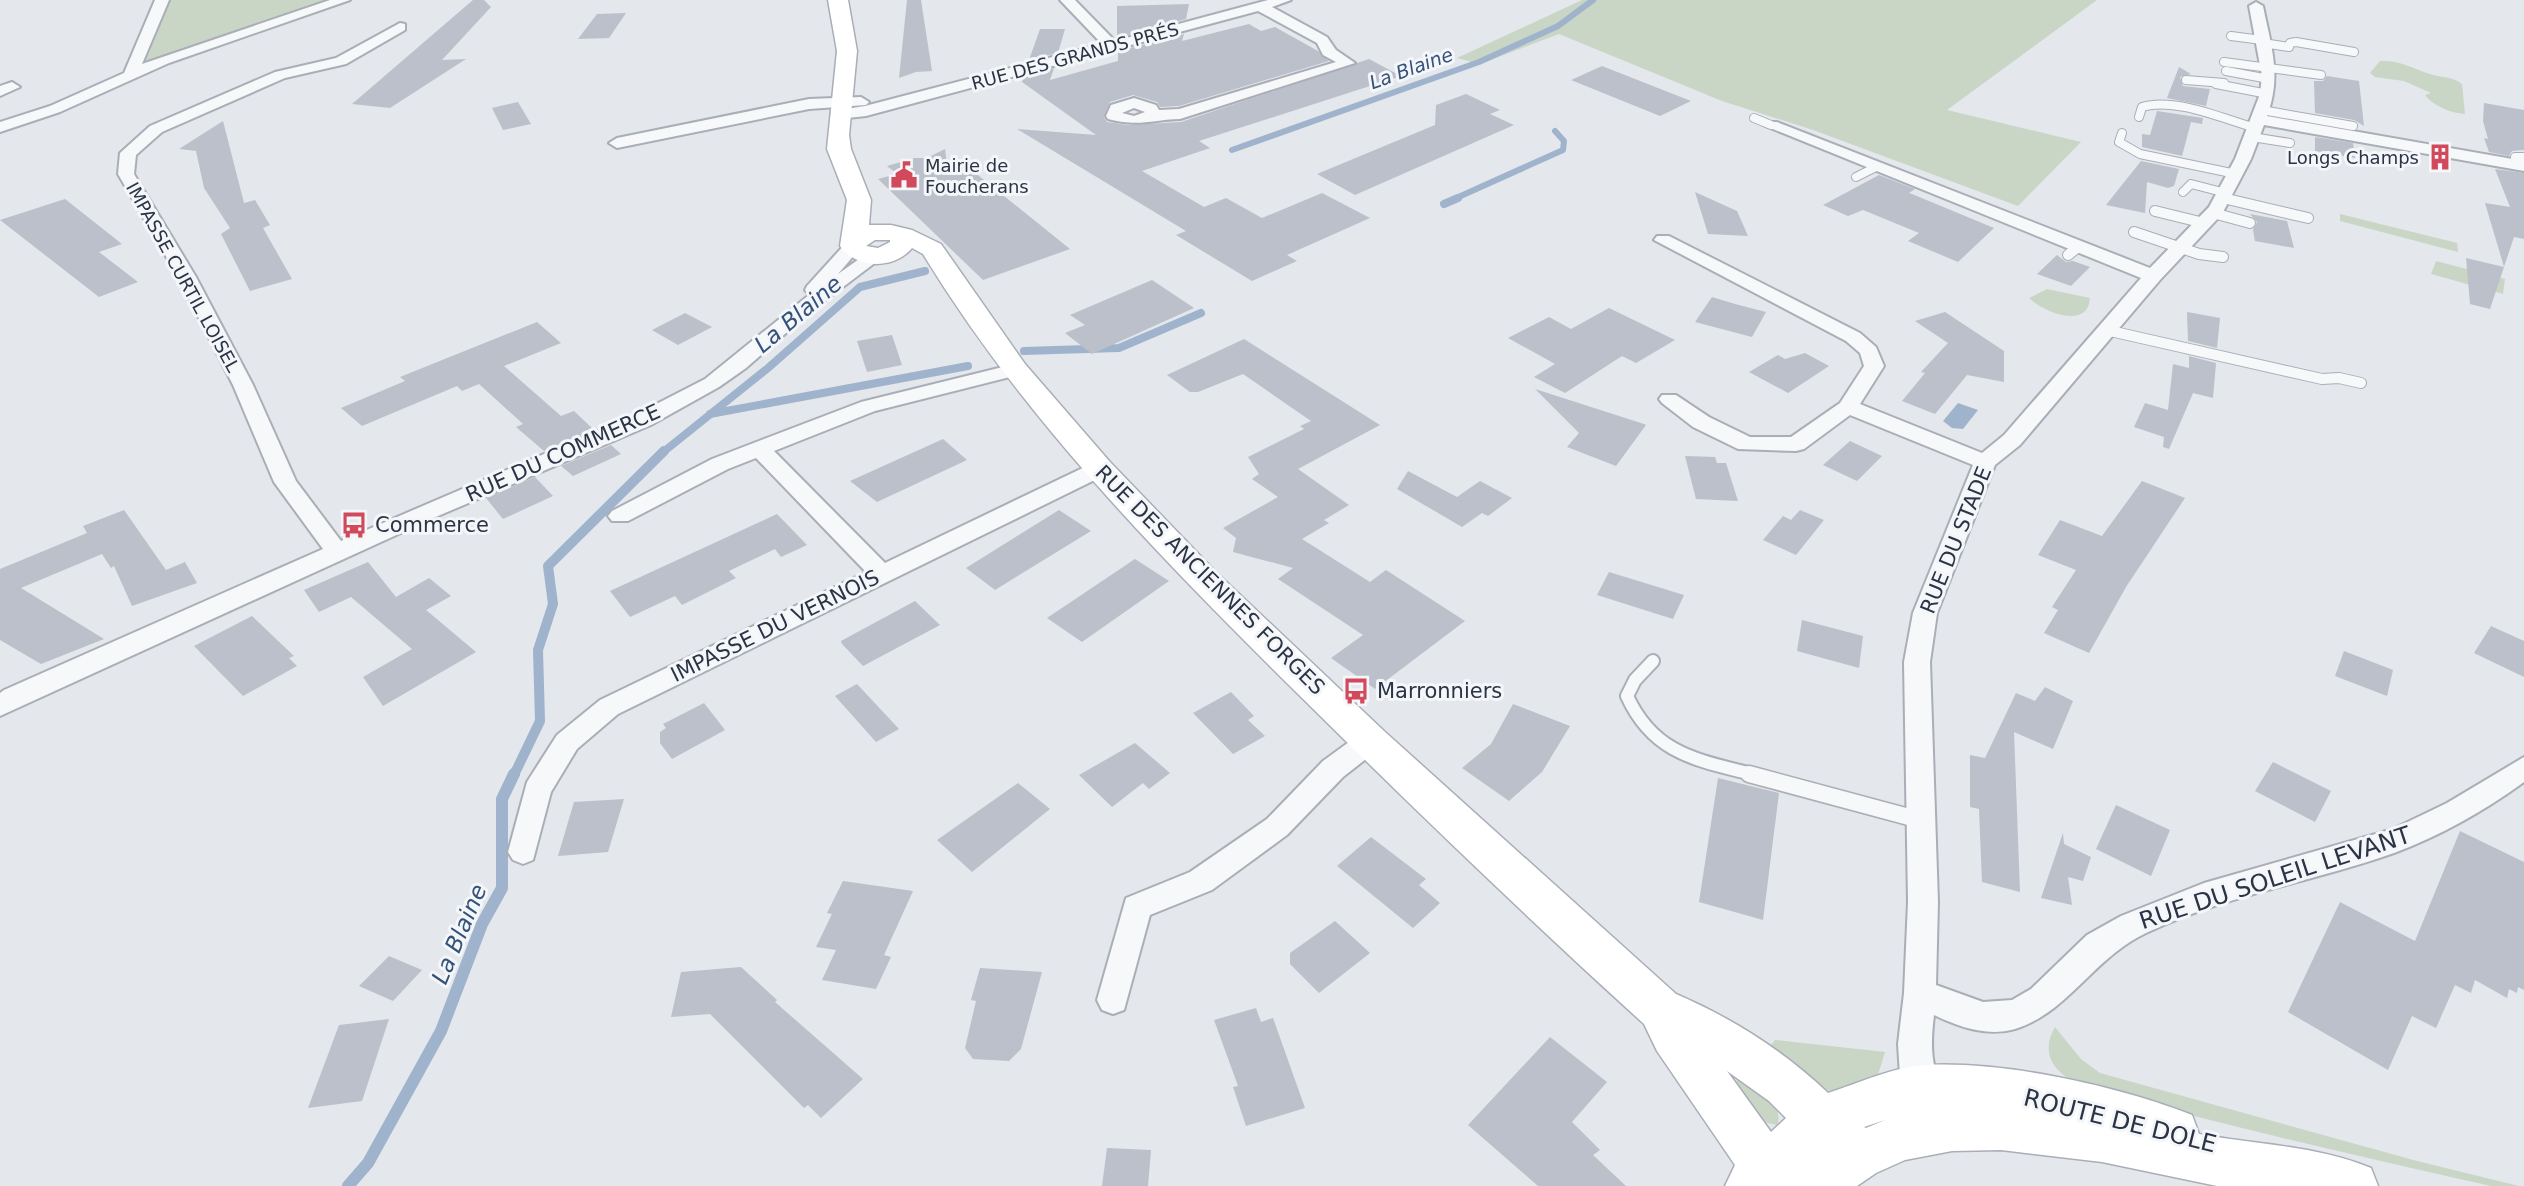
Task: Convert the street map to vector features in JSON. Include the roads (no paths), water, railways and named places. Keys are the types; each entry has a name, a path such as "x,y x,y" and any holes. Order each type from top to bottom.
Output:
{"street":[{"path":"131,72 162,0"},
{"path":"0,127 70,102 131,72 343,0"},
{"path":"838,0 847,51 839,149 878,245"},
{"path":"1067,0 1111,45"},
{"name":"RUE DES GRANDS PRÉS","path":"840,117 1284,0"},
{"path":"2255,3 2262,41 2262,105 2521,162"},
{"path":"1261,8 1322,40 1329,47 1328,52"},
{"name":"IMPASSE CURTIL LOISEL","path":"337,552 285,482 243,385 187,276 126,174 125,163 128,153 140,140 184,115 280,75 341,61 400,27"},
{"path":"1174,99 1150,111 1180,114 1348,63 1328,52 1237,80"},
{"path":"617,143 809,104 840,117 900,102"},
{"name":"RUE DU STADE","path":"1933,1107 1917,1076 1914,1044 1920,993 1923,902 1917,662 1925,613 1985,462 2012,440 2153,276 2208,218 2236,174 2262,105"},
{"path":"1771,125 2080,252 2153,276"},
{"path":"859,200 878,245"},
{"path":"1663,240 1707,260 1863,344 1873,358 1874,366 1848,407 1796,444 1746,444 1700,422 1669,399"},
{"name":"RUE DU COMMERCE","path":"4,696 643,420 712,383 739,365 878,245"},
{"name":"RUE DES ANCIENNES FORGES","path":"878,245 943,268 1016,370 1099,469 1203,579 1370,741 1583,941 1660,1009 1702,1027 1786,1085 1857,1154"},
{"path":"620,516 720,464 868,406 1016,370"},
{"path":"1848,407 1985,462"},
{"path":"759,448 882,574"},
{"name":"IMPASSE DU VERNOIS","path":"523,852 537,790 567,742 608,707 1099,469"},
{"path":"1113,1000 1137,906 1201,881 1278,827 1333,769 1370,741"},
{"name":"RUE DU SOLEIL LEVANT","path":"1920,993 1944,1005 1976,1015 2004,1017 2031,1009 2061,984 2091,950 2116,932 2154,914 2421,830 2478,801 2524,768"},
{"name":"RUE DES ANCIENNES FORGES","path":"1660,1009 1674,1036 1768,1180"},
{"name":"ROUTE DE DOLE","path":"1768,1180 1822,1118 1875,1100 1933,1107 2016,1126 2067,1132 2231,1165 2266,1166 2353,1186"},
{"name":"ROUTE DE DOLE","path":"1815,1186 1857,1154 1901,1137 1933,1107"}],"lane":[{"path":"2231,36 2291,49 2290,43 2296,42 2354,52"},
{"path":"2224,62 2262,105 2290,143"},
{"path":"2226,71 2262,105"},
{"path":"2139,117 2142,107 2162,104 2262,105 2321,75"},
{"path":"2186,80 2220,84 2262,105 2353,127"},
{"path":"1754,118 1771,125"},
{"path":"2122,133 2119,142 2140,154 2236,174"},
{"path":"1856,177 1876,167"},
{"path":"2183,192 2190,184 2308,218"},
{"path":"2155,211 2250,223"},
{"path":"2134,232 2181,248 2223,257"},
{"path":"2106,330 2322,379 2339,378 2361,383"},
{"path":"1653,661 1635,680 1627,696 1635,714 1650,735 1681,755 1921,820"}],"water":[{"path":"1958,403 1978,410 1963,429 1952,428 1943,421"}],"waterway":[{"name":"La Blaine","path":"1232,150 1479,62 1558,26 1593,0"},
{"name":"La Blaine","path":"1454,199 1563,150 1564,141 1555,131"},
{"name":"La Blaine","path":"1444,204 1458,198"},
{"name":"La Blaine","path":"711,414 768,368 860,287 925,271"},
{"name":"La Blaine","path":"1024,351 1119,348 1201,313"},
{"name":"La Blaine","path":"711,414 968,366"},
{"name":"La Blaine","path":"662,453 711,414"},
{"name":"La Blaine","path":"514,775 540,721 538,650 553,604 548,566 664,451"},
{"name":"La Blaine","path":"348,1186 368,1163 441,1031 482,924 502,888 502,799 514,774"}],"place":[{"name":"Longs Champs","path":"2440,157"},
{"name":"Mairie de Foucherans","path":"904,175"},
{"name":"Commerce","path":"354,525"},
{"name":"Marronniers","path":"1356,691"}]}
